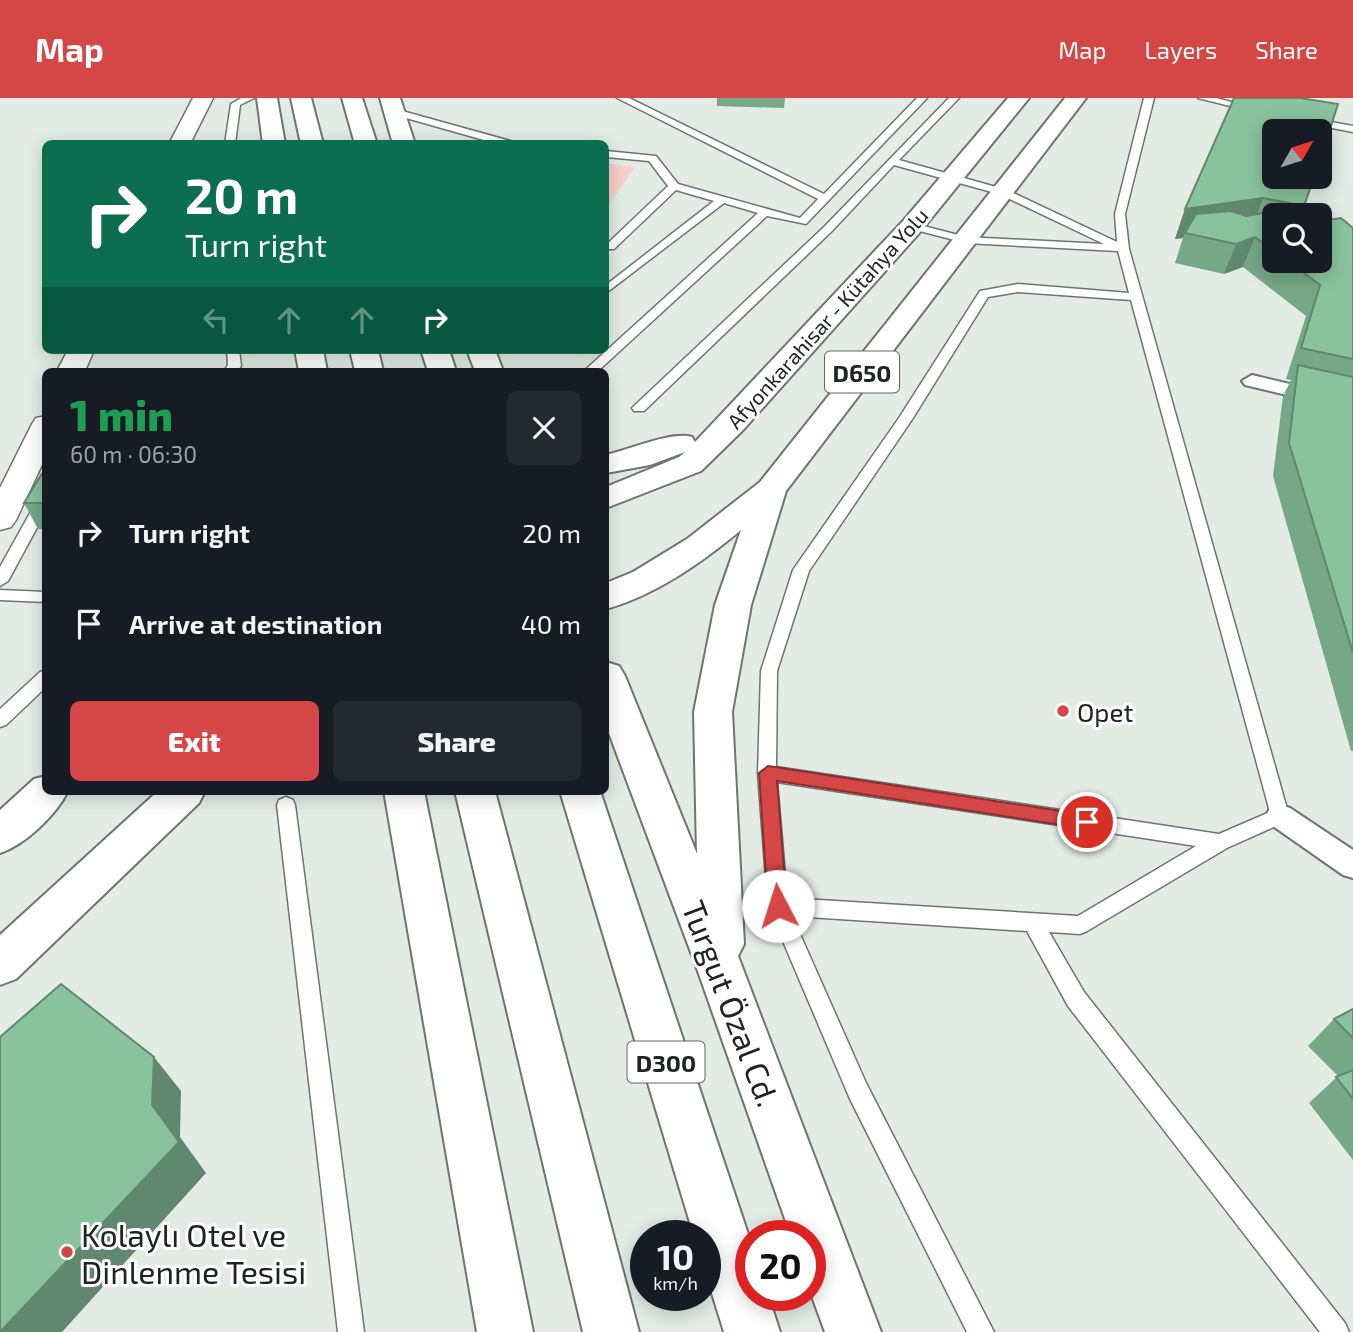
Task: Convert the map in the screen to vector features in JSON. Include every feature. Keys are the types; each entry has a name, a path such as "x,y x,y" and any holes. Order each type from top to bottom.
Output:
{"main road":[{"path":"267,98 273,140"},
{"path":"301,98 311,140"},
{"path":"352,98 365,140"},
{"name":"Afyonkarahisar - Kütahya Yolu","path":"609,497 690,464 732,424 912,226 1019,98"},
{"name":"Afyonkarahisar - Kütahya Yolu","path":"609,596 645,580 699,547 771,489 1076,98"},
{"path":"392,105 403,140"},
{"path":"609,463 639,458 732,424"},
{"path":"722,974 713,712 733,605 771,489"},
{"name":"Turgut Özal Cd.","path":"609,684 722,974 853,1332"},
{"path":"0,836 44,795"},
{"path":"0,964 181,795"},
{"path":"476,795 611,1332"},
{"name":"D300","path":"581,795 752,1332"},
{"path":"397,800 495,1324"}],"street":[{"path":"181,140 203,98"},
{"path":"1252,381 1353,405"},
{"path":"0,520 42,432"},
{"path":"1280,816 1353,866"}],"lane":[{"path":"231,140 236,104 249,98"},
{"path":"622,98 824,198"},
{"path":"802,222 922,98"},
{"path":"639,408 828,229 954,98"},
{"path":"778,906 1080,925 1220,842 1280,816 1134,297 1123,249 1120,214 1149,98"},
{"path":"1203,98 1270,112"},
{"path":"392,105 492,140"},
{"path":"1320,111 1353,119"},
{"path":"1296,118 1353,129"},
{"path":"609,154 652,158 674,186 828,229"},
{"path":"892,162 1003,192 1123,249"},
{"path":"610,247 674,186"},
{"path":"609,288 720,201"},
{"path":"609,354 765,212"},
{"path":"912,226 966,240 1123,249"},
{"path":"981,1332 858,1091 778,906 768,773 769,671 801,570 906,418 984,294 1018,288 1134,297"},
{"path":"593,368 609,354"},
{"path":"0,581 42,504"},
{"path":"0,595 42,597"},
{"path":"0,720 42,680"},
{"path":"768,773 1220,842"},
{"path":"286,805 351,1332"},
{"path":"1033,922 1076,999 1336,1332"}],"shaded area":[{"path":"609,163 635,167 609,204"}],"building":[{"path":"1234,98 1300,98 1338,104 1332,123 1332,119 1262,119 1262,189 1310,189 1305,203 1263,198 1185,209"},
{"path":"1231,211 1246,216 1262,213 1262,242 1255,237 1236,244 1185,233 1196,214"},
{"path":"1341,218 1353,228 1353,359 1301,348 1320,285 1304,273 1332,273 1332,219"},
{"path":"1298,365 1353,377 1353,653 1289,443"},
{"path":"42,474 42,503 24,503"},
{"name":"Kolaylı Otel ve Dinlenme Tesisi","path":"61,984 154,1057 152,1105 179,1142 0,1332 0,1037"},
{"path":"1353,1009 1353,1038 1334,1019"},
{"path":"1353,1070 1353,1099 1336,1077"}],"place":[{"name":"Opet","path":"1063,711"},
{"name":"Kolaylı Otel ve Dinlenme Tesisi","path":"67,1252"}],"route":[{"path":"778,906 768,773 1087,822"}]}
